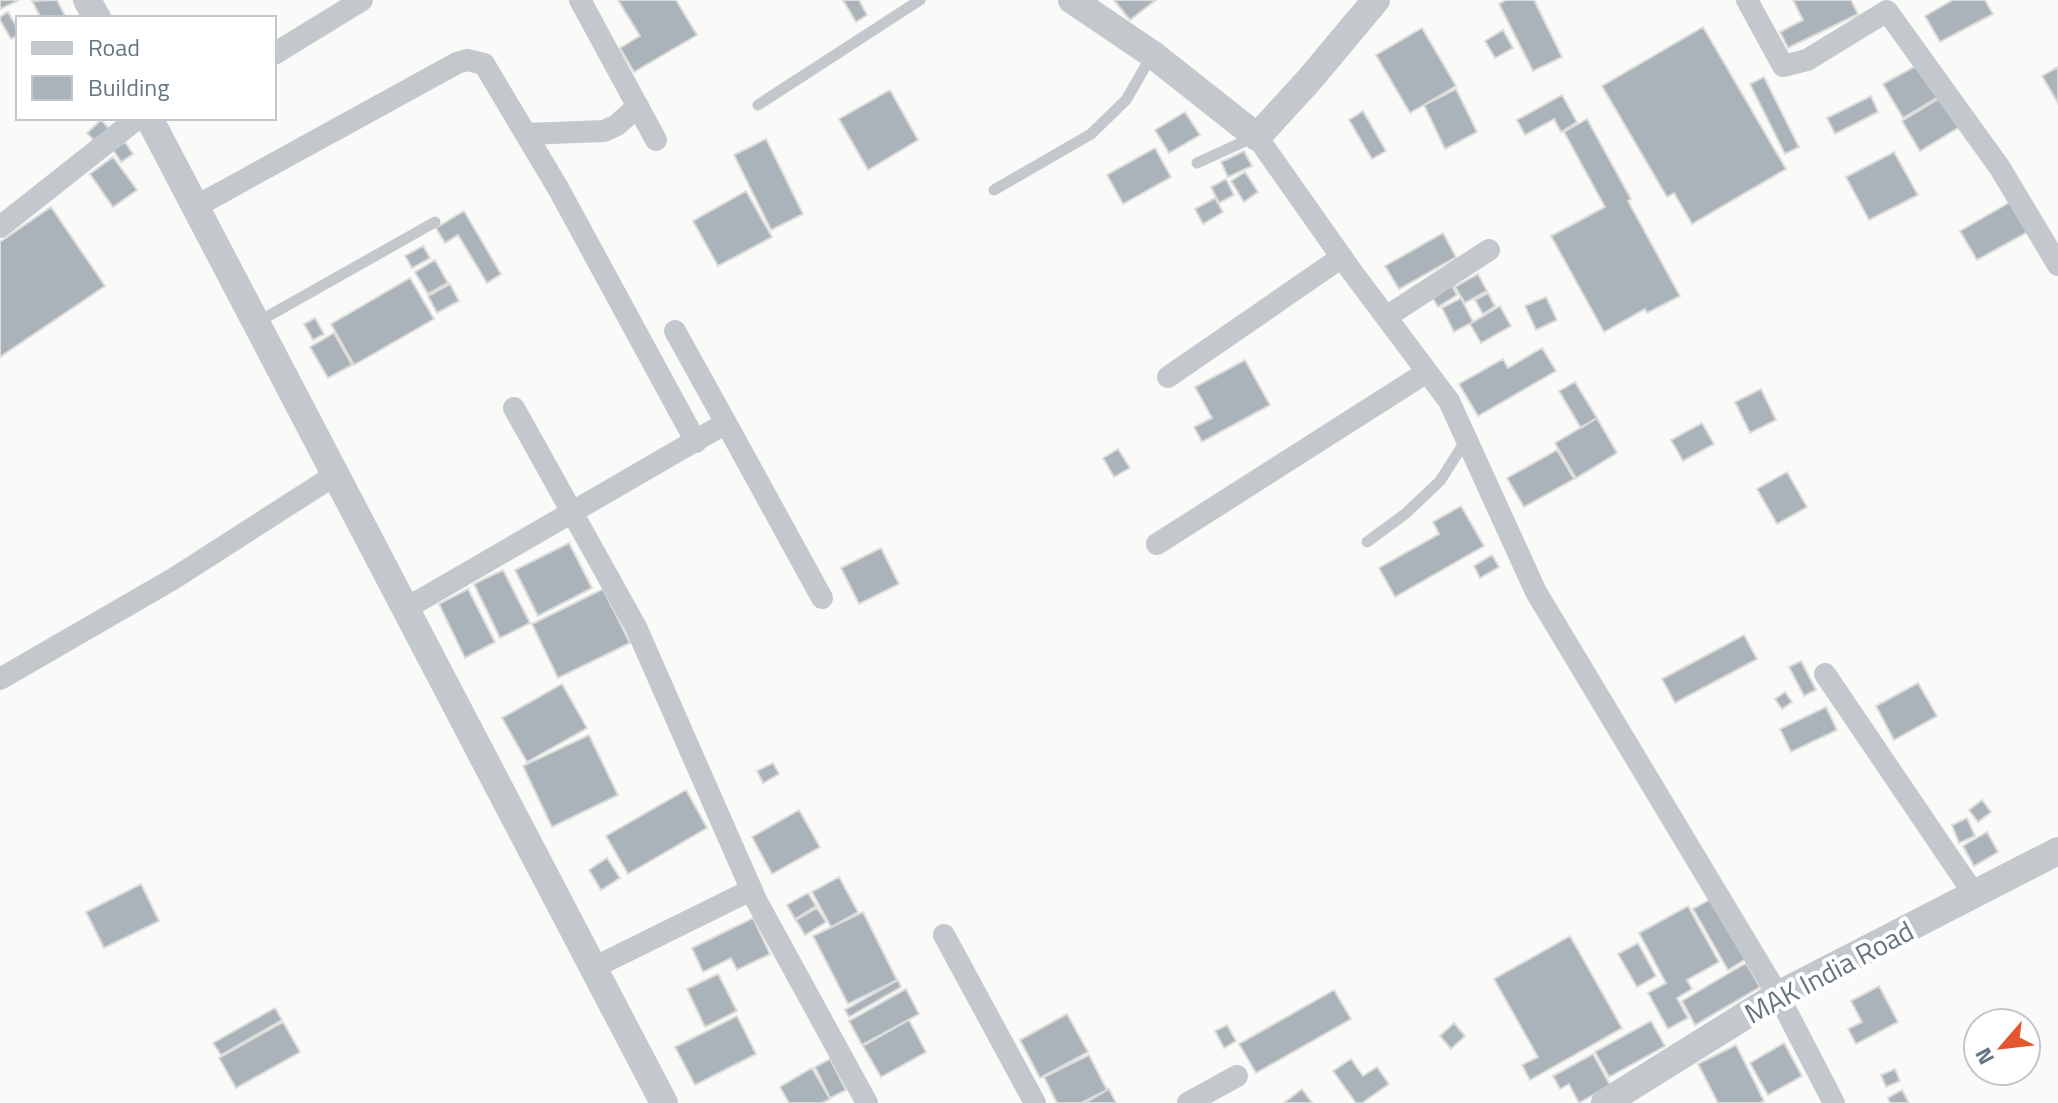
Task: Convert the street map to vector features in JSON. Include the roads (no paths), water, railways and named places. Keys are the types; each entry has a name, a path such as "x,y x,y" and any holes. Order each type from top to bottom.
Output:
{"street":[{"path":"276,53 362,0"},
{"path":"580,0 656,140"},
{"path":"1072,0 1152,54 1253,133 1449,401 1536,592 1778,995 1834,1103"},
{"path":"1253,133 1310,79 1376,0"},
{"path":"1747,0 1783,66 1807,60 1887,11 2000,168 2058,265"},
{"path":"195,207 457,63 467,60 484,64 558,188 696,442"},
{"path":"526,134 604,131 617,125 638,106"},
{"path":"0,227 152,120 664,1103"},
{"path":"1386,317 1489,250"},
{"path":"1168,377 1342,257"},
{"path":"675,331 822,598"},
{"path":"1157,544 1427,372"},
{"path":"514,408 636,627 751,890 867,1103"},
{"path":"405,609 726,423"},
{"path":"0,679 173,579 335,475"},
{"path":"1825,674 1974,894"},
{"name":"MAK India Road","path":"1605,1103 1778,995 2058,851"},
{"path":"593,968 751,890"},
{"path":"944,935 1035,1103"},
{"path":"1188,1103 1237,1076"}],"lane":[{"path":"758,105 920,0"},
{"path":"994,190 1091,134 1126,100 1152,54"},
{"path":"1197,163 1243,142 1253,133"},
{"path":"256,323 435,222"},
{"path":"1367,542 1405,514 1440,481 1467,440"}]}
